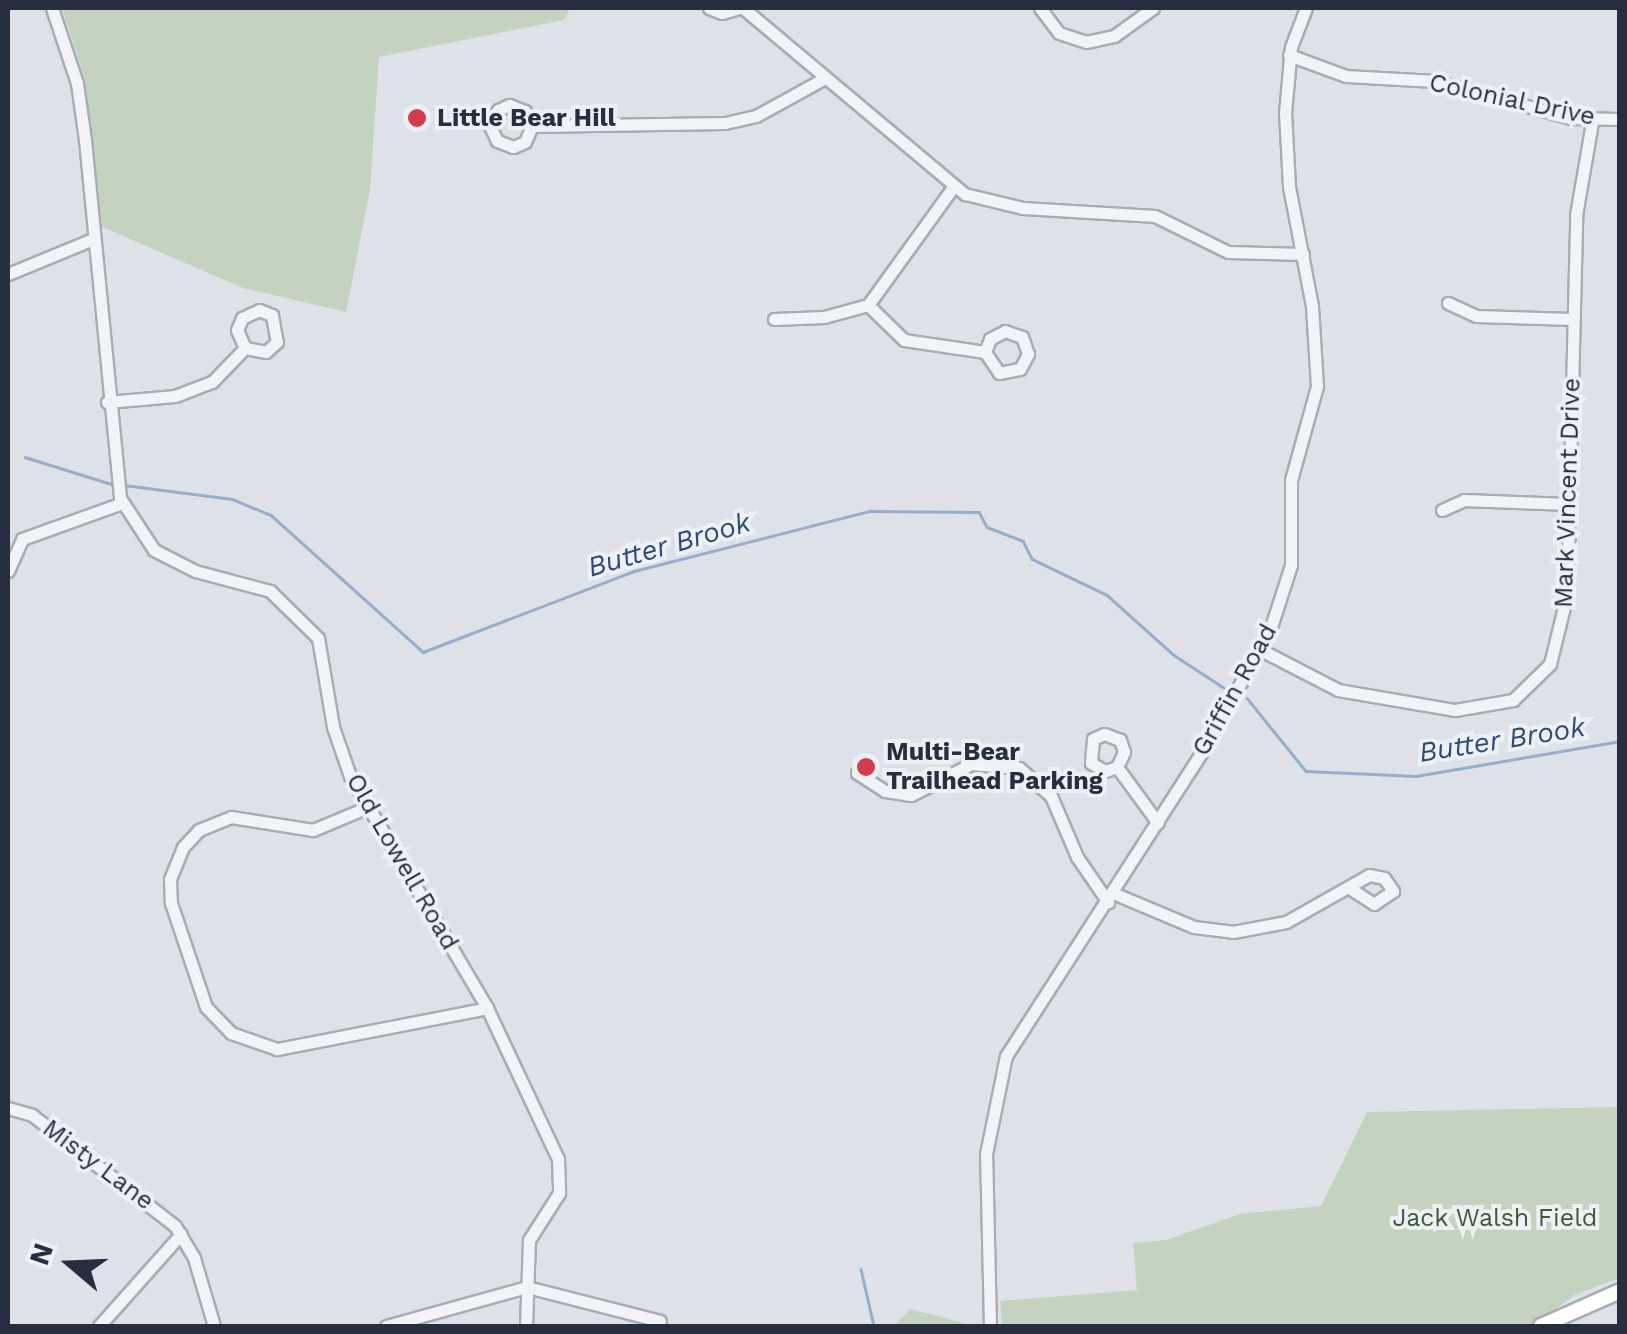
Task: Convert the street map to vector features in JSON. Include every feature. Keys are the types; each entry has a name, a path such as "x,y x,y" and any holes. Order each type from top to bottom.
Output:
{"main road":[{"path":"1541,1326 1620,1290"}],"street":[{"name":"Old Lowell Road","path":"52,8 76,83 122,503 154,550 196,571 270,591 307,624 325,656 340,751 368,807 487,1008 562,1173 559,1193 529,1240 526,1326"},
{"path":"710,8 722,14 741,8 952,187 1006,206 1155,216 1228,252 1303,254"},
{"path":"1040,8 1059,33 1086,42 1114,36 1153,8"},
{"name":"Griffin Road","path":"990,1326 986,1154 996,1084 1016,1040 1158,822 1259,649 1291,564 1291,480 1317,402 1316,333 1287,167 1290,55 1306,8"},
{"name":"Colonial Drive","path":"1290,55 1327,72 1435,81 1592,122 1620,119"},
{"path":"532,126 725,124 764,112 825,78"},
{"name":"Mark Vincent Drive","path":"1259,649 1355,694 1455,710 1513,700 1540,678 1561,638 1577,202 1592,122"},
{"path":"774,319 824,317 868,305 952,187"},
{"path":"8,274 93,239"},
{"path":"1448,302 1476,316 1573,318"},
{"path":"868,305 914,344 985,352"},
{"path":"108,402 200,388 231,368 245,348"},
{"path":"1442,510 1464,500 1568,504"},
{"path":"8,571 22,539 122,503"},
{"path":"857,773 885,791 911,795 971,764 1018,768 1050,796 1077,857 1110,897 1194,927 1233,932 1286,922 1348,888"},
{"path":"1117,767 1158,822"},
{"path":"368,807 312,830 231,817 190,838 173,868 170,891 206,1007 231,1033 277,1050 487,1008"},
{"name":"Misty Lane","path":"8,1108 32,1114 180,1234"},
{"path":"99,1326 180,1234 214,1326"},
{"path":"386,1326 527,1287 660,1321"}],"green space":[{"path":"62,8 570,8 564,20 379,57 370,190 346,312 243,288 100,226 85,79"},
{"name":"Jack Walsh Field","path":"1619,1107 1619,1278 1575,1295 1531,1326 1002,1326 1000,1301 1137,1290 1133,1243 1166,1240 1240,1214 1321,1206 1367,1112"},
{"path":"910,1309 945,1318 974,1326 894,1326"}],"waterway":[{"name":"Butter Brook","path":"25,457 111,484"},
{"name":"Butter Brook","path":"124,485 232,499 271,515 423,652 634,571 870,511 979,512 987,527 1023,541 1032,559 1107,595 1174,655 1226,689"},
{"name":"Butter Brook","path":"1247,698 1306,771 1416,776 1620,741"},
{"path":"861,1269 874,1326"}],"place":[{"name":"Little Bear Hill","path":"417,118"},
{"name":"Multi-Bear Trailhead Parking","path":"866,767"}]}
